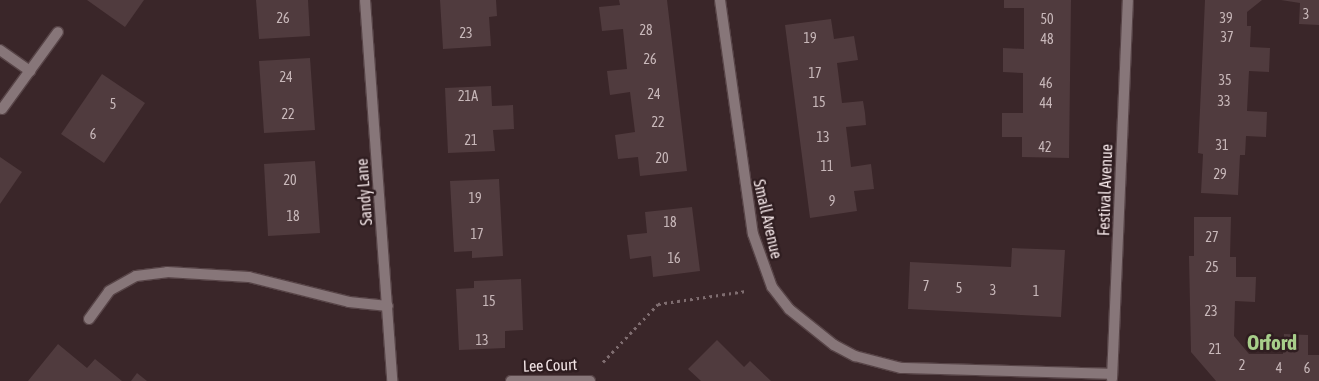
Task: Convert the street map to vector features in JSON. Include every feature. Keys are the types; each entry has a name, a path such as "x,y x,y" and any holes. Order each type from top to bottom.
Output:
{"street":[{"name":"Sandy Lane","path":"365,0 392,381"},
{"name":"Small Avenue","path":"720,0 753,234 772,286 789,309 812,330 855,356 901,368 1112,378"},
{"name":"Festival Avenue","path":"1112,378 1128,0"},
{"path":"2,108 58,32"},
{"path":"0,50 30,71"},
{"path":"89,319 109,291 136,276 167,272 249,277 349,302 388,306"},
{"name":"Lee Court","path":"511,381 589,380"}],"path":[{"path":"589,380 658,304 772,286"}],"building":[{"path":"87,0 144,0 125,27"},
{"path":"256,0 308,0 310,36 259,39"},
{"path":"440,0 496,0 497,16 489,17 491,46 443,49"},
{"path":"619,0 667,0 687,171 640,176 638,157 618,159 615,135 635,132 630,92 610,95 607,71 627,69 623,29 602,31 599,7 620,5"},
{"path":"1004,0 1071,0 1069,158 1022,157 1022,137 1002,137 1002,113 1023,113 1023,73 1003,72 1003,48 1024,49 1024,8 1004,8"},
{"path":"1205,0 1262,0 1247,12 1247,26 1251,26 1250,47 1270,48 1269,72 1249,71 1247,111 1267,112 1266,137 1246,136 1245,155 1240,155 1238,195 1201,193 1203,154 1198,153"},
{"path":"1281,0 1319,0 1319,25 1299,24 1300,3"},
{"path":"831,19 834,39 854,36 858,60 837,63 842,103 863,101 866,125 846,127 851,167 871,164 874,189 854,191 857,211 810,218 785,25"},
{"path":"310,58 315,130 264,133 259,61"},
{"path":"102,74 145,103 104,163 61,134"},
{"path":"491,86 492,106 513,105 514,129 493,130 495,151 448,153 445,88"},
{"path":"0,157 22,172 0,204"},
{"path":"315,161 320,233 268,236 264,164"},
{"path":"499,179 503,256 472,258 472,251 454,252 450,181"},
{"path":"692,207 700,271 653,277 651,256 630,259 627,235 647,233 645,212"},
{"path":"1194,217 1231,217 1230,257 1236,257 1236,277 1256,277 1255,302 1235,301 1234,336 1249,354 1283,354 1284,334 1308,335 1308,355 1319,355 1319,381 1216,381 1191,352 1189,256 1194,256"},
{"path":"1012,248 1065,250 1061,317 908,309 910,262 1011,267"},
{"path":"521,279 523,330 505,331 505,348 459,350 456,289 474,288 474,281"},
{"path":"717,340 744,367 750,361 771,381 701,381 688,369"},
{"path":"58,344 87,368 95,359 122,381 28,381"},
{"path":"137,373 147,381 131,381"}],"district":[{"name":"Orford","path":"1272,342"}]}
